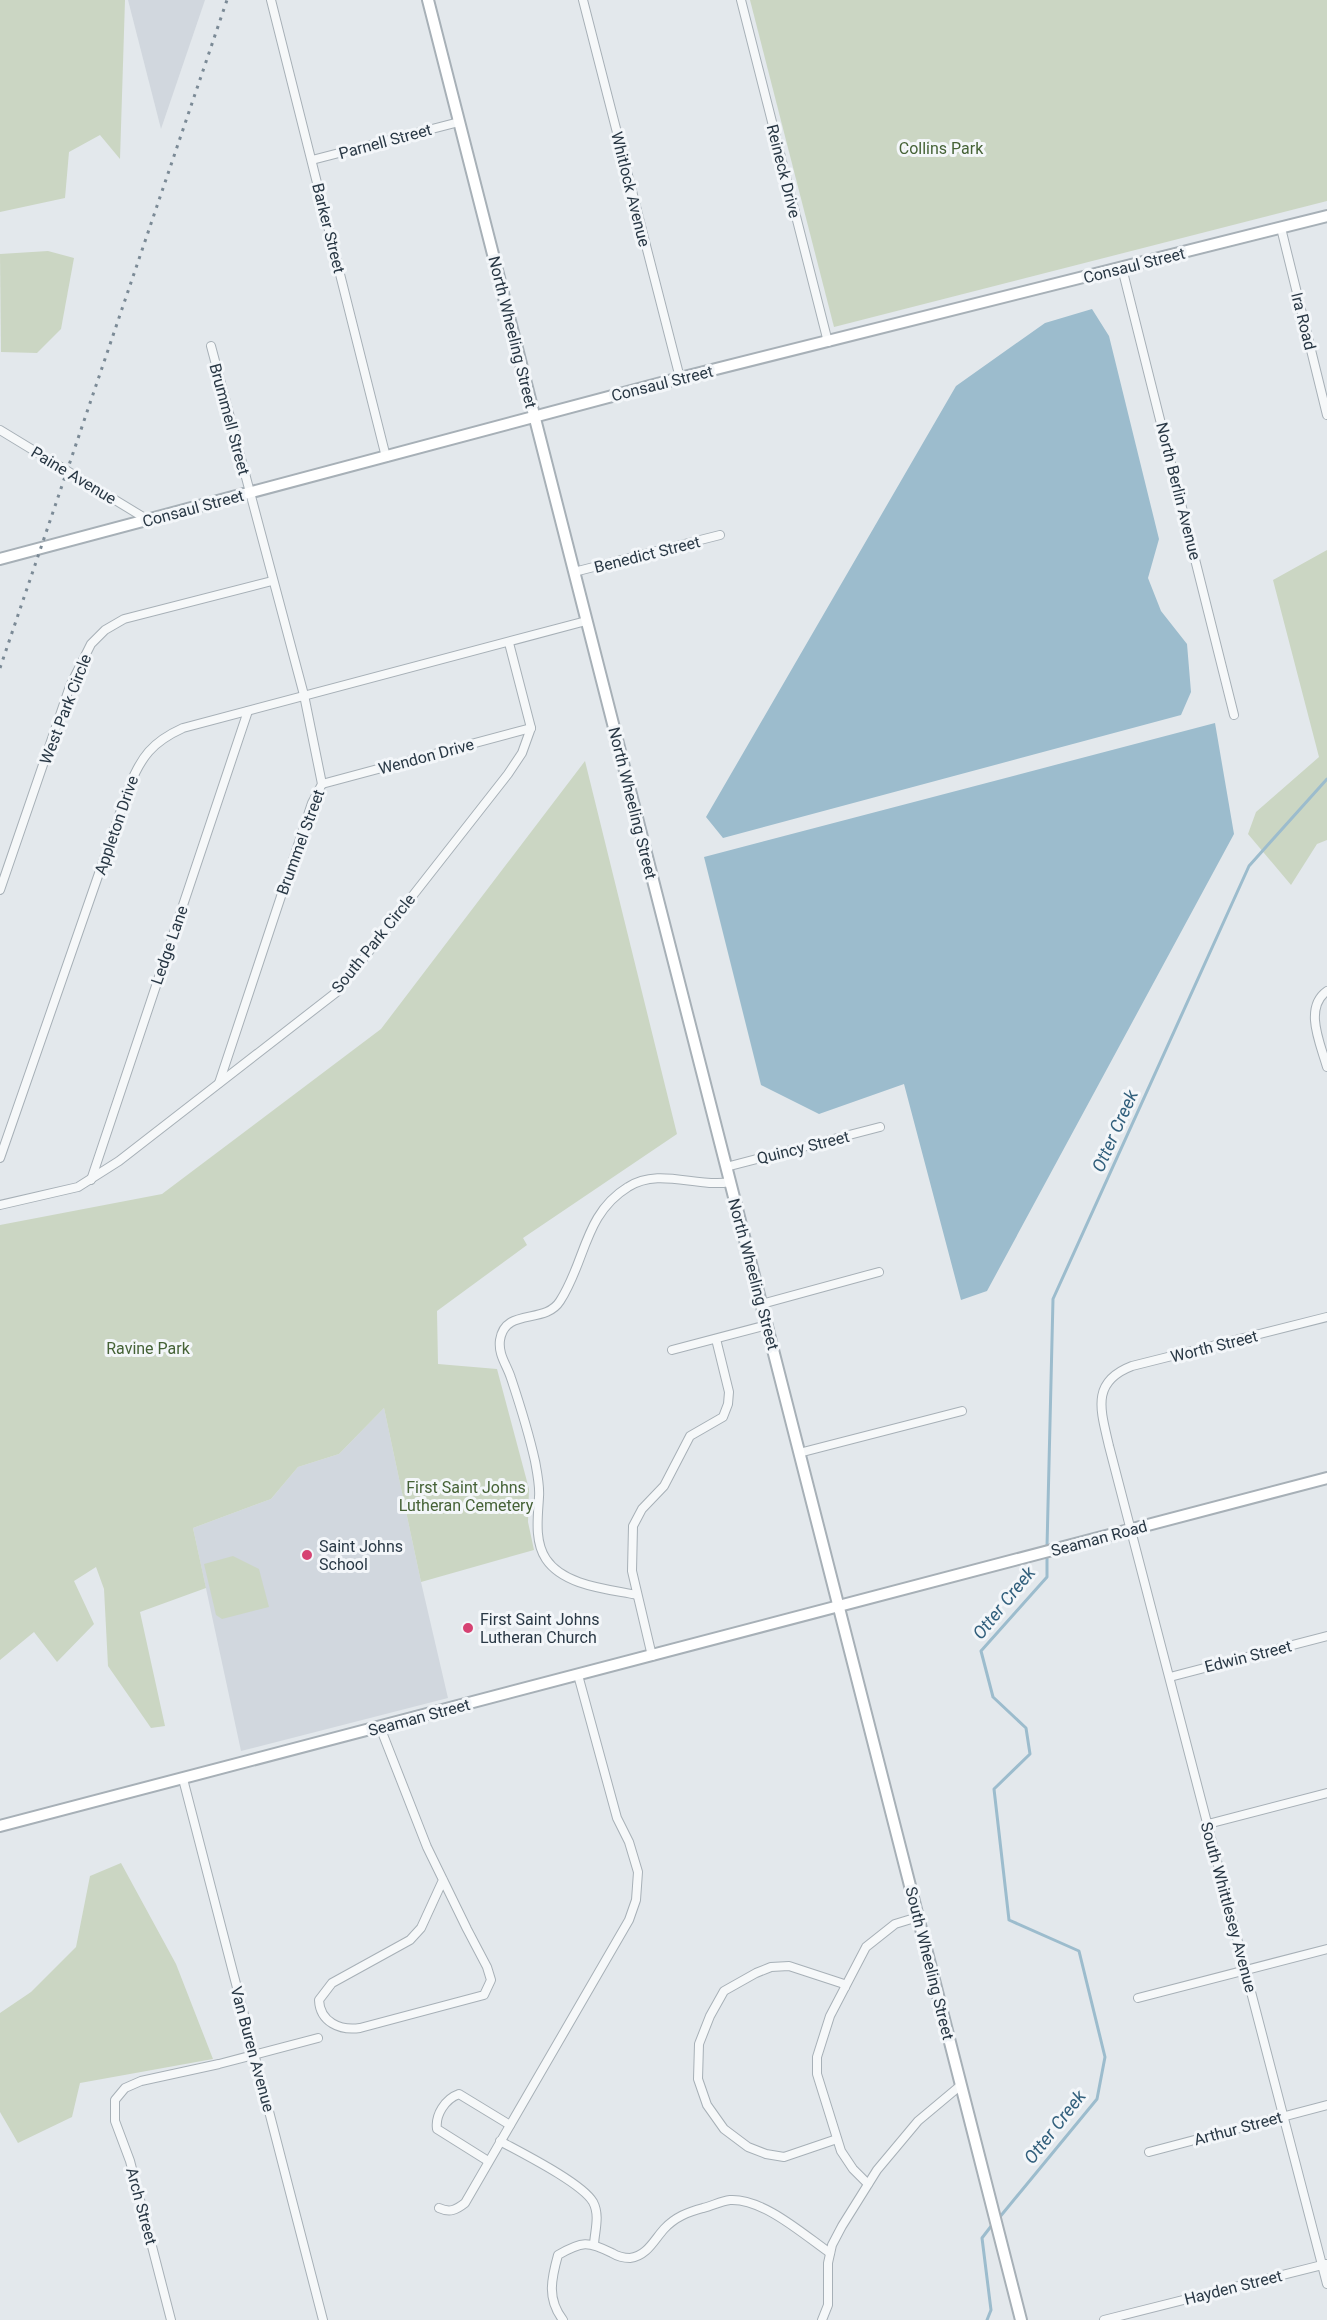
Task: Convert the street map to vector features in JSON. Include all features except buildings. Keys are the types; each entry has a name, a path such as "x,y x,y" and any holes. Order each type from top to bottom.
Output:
{"street":[{"name":"Barker Street","path":"271,0 386,457"},
{"name":"North Wheeling Street","path":"428,0 762,1304 837,1606"},
{"name":"Whitlock Avenue","path":"583,0 680,378"},
{"name":"Reineck Drive","path":"741,0 828,342"},
{"name":"Parnell Street","path":"312,160 459,122"},
{"name":"Consaul Street","path":"0,559 680,378 1327,216"},
{"name":"Ira Road","path":"1281,228 1327,415"},
{"name":"North Berlin Avenue","path":"1122,268 1234,715"},
{"name":"Brummell Street","path":"211,346 249,493"},
{"name":"Paine Avenue","path":"0,430 148,520"},
{"name":"Brummel Street","path":"219,1083 312,803 322,784 304,696 249,493"},
{"name":"Benedict Street","path":"574,572 720,536"},
{"name":"West Park Circle","path":"0,890 70,686 91,644 105,630 124,619 272,581"},
{"name":"Appleton Drive","path":"0,1158 129,787 142,758 156,743 183,728 586,621"},
{"path":"509,643 531,729"},
{"name":"Ledge Lane","path":"91,1180 248,711"},
{"name":"Wendon Drive","path":"322,784 531,729"},
{"name":"South Park Circle","path":"0,1205 67,1191 91,1180 119,1161 338,991 508,774 522,753 531,729"},
{"path":"1324,994 1316,1006 1315,1018 1327,1067"},
{"name":"Quincy Street","path":"726,1167 880,1127"},
{"path":"637,1595 585,1584 556,1569 545,1558 536,1522 540,1496 535,1461 510,1376 500,1352 500,1338 507,1325 518,1318 542,1316 559,1304 575,1275 594,1221 610,1200 629,1186 646,1179 667,1178 710,1184 730,1182"},
{"path":"762,1304 879,1272"},
{"name":"Worth Street","path":"1106,1384 1118,1372 1132,1366 1327,1317"},
{"path":"672,1350 767,1325"},
{"path":"652,1656 632,1571 633,1526 642,1509 664,1486 690,1436 723,1417 728,1404 729,1392 716,1339"},
{"name":"South Whittlesey Avenue","path":"1106,1384 1101,1401 1102,1417 1283,2116 1324,2264 1327,2284"},
{"path":"799,1452 962,1411"},
{"name":"Seaman Road","path":"837,1606 1327,1478"},
{"name":"Seaman Street","path":"0,1826 578,1676 837,1606"},
{"name":"South Wheeling Street","path":"837,1606 1021,2320"},
{"name":"Edwin Street","path":"1170,1677 1327,1636"},
{"path":"439,2208 448,2212 458,2209 465,2203 629,1920 636,1900 638,1872 629,1842 617,1818 578,1676"},
{"path":"380,1727 427,1846 488,1967 491,1980 484,1995 353,2029 335,2026 323,2017 319,2000 332,1983 410,1940 421,1928 443,1880"},
{"name":"Van Buren Avenue","path":"183,1779 323,2320"},
{"path":"1208,1824 1327,1793"},
{"path":"868,2184 853,2169 841,2151 817,2074 817,2057 830,2016 866,1947 895,1924 918,1917"},
{"path":"1138,1998 1327,1949"},
{"path":"837,2139 784,2157 766,2154 748,2147 724,2129 707,2105 698,2079 699,2044 710,2016 724,1992 756,1972 771,1967 789,1966 844,1984 845,1987"},
{"path":"254,2054 318,2038"},
{"name":"Arch Street","path":"171,2320 130,2162 115,2121 114,2107 119,2094 125,2088 141,2081 254,2054"},
{"path":"822,2320 828,2304 828,2263 832,2245 868,2184 918,2121 961,2085"},
{"path":"488,2162 437,2129 436,2123 440,2110 453,2096 459,2094 510,2125"},
{"name":"Arthur Street","path":"1149,2152 1327,2105"},
{"path":"500,2141 588,2195 596,2210 594,2244"},
{"path":"563,2320 555,2310 550,2287 558,2255 586,2242 630,2258 642,2254 654,2243 664,2228 682,2214 730,2200 747,2203 770,2212 830,2253"},
{"name":"Hayden Street","path":"1104,2320 1324,2264"}],"shaded area":[{"path":"128,0 205,0 161,129"},
{"name":"Saint Johns School","path":"384,1408 448,1698 241,1751 193,1528 271,1499 298,1467 339,1454"}],"green space":[{"path":"0,0 125,0 120,159 100,135 69,152 65,198 0,212"},
{"name":"Collins Park","path":"750,0 1327,0 1327,201 834,327"},
{"path":"48,251 74,258 61,329 37,353 1,352 0,254"},
{"path":"1327,550 1327,840 1317,844 1291,885 1248,834 1256,812 1319,757 1273,580"},
{"name":"Ravine Park","path":"585,761 677,1134 523,1238 527,1245 437,1311 438,1364 497,1369 529,1489 528,1522 534,1550 421,1582 384,1408 339,1454 298,1467 271,1499 193,1528 206,1588 140,1612 165,1726 151,1728 108,1666 104,1589 96,1567 74,1581 94,1624 57,1662 34,1632 0,1660 0,1225 162,1194 381,1029"},
{"path":"233,1556 259,1569 269,1607 222,1619 216,1615 204,1564"},
{"path":"121,1863 176,1964 213,2059 80,2083 72,2117 18,2143 0,2112 0,2013 31,1992 76,1947 90,1876"}],"water":[{"path":"1092,309 1109,336 1159,539 1148,578 1161,611 1187,644 1191,692 1181,715 723,838 706,817 956,386 1045,323"},
{"path":"1215,723 1234,834 987,1291 961,1300 904,1084 819,1114 761,1085 704,857"}],"waterway":[{"name":"Otter Creek","path":"1047,1547 1053,1299 1249,866 1327,779"},
{"name":"Otter Creek","path":"999,2218 1097,2099 1105,2057 1079,1951 1009,1920 994,1789 1030,1754 1026,1728 993,1697 981,1651 1047,1577 1047,1554"},
{"name":"Otter Creek","path":"987,2320 991,2310 982,2238 992,2225"}],"railway":[{"path":"0,668 227,0"}],"place":[{"name":"Saint Johns School","path":"307,1555"},
{"name":"First Saint Johns Lutheran Church","path":"468,1628"}],"park label":[{"name":"First Saint Johns Lutheran Cemetery","path":"466,1496"}]}
